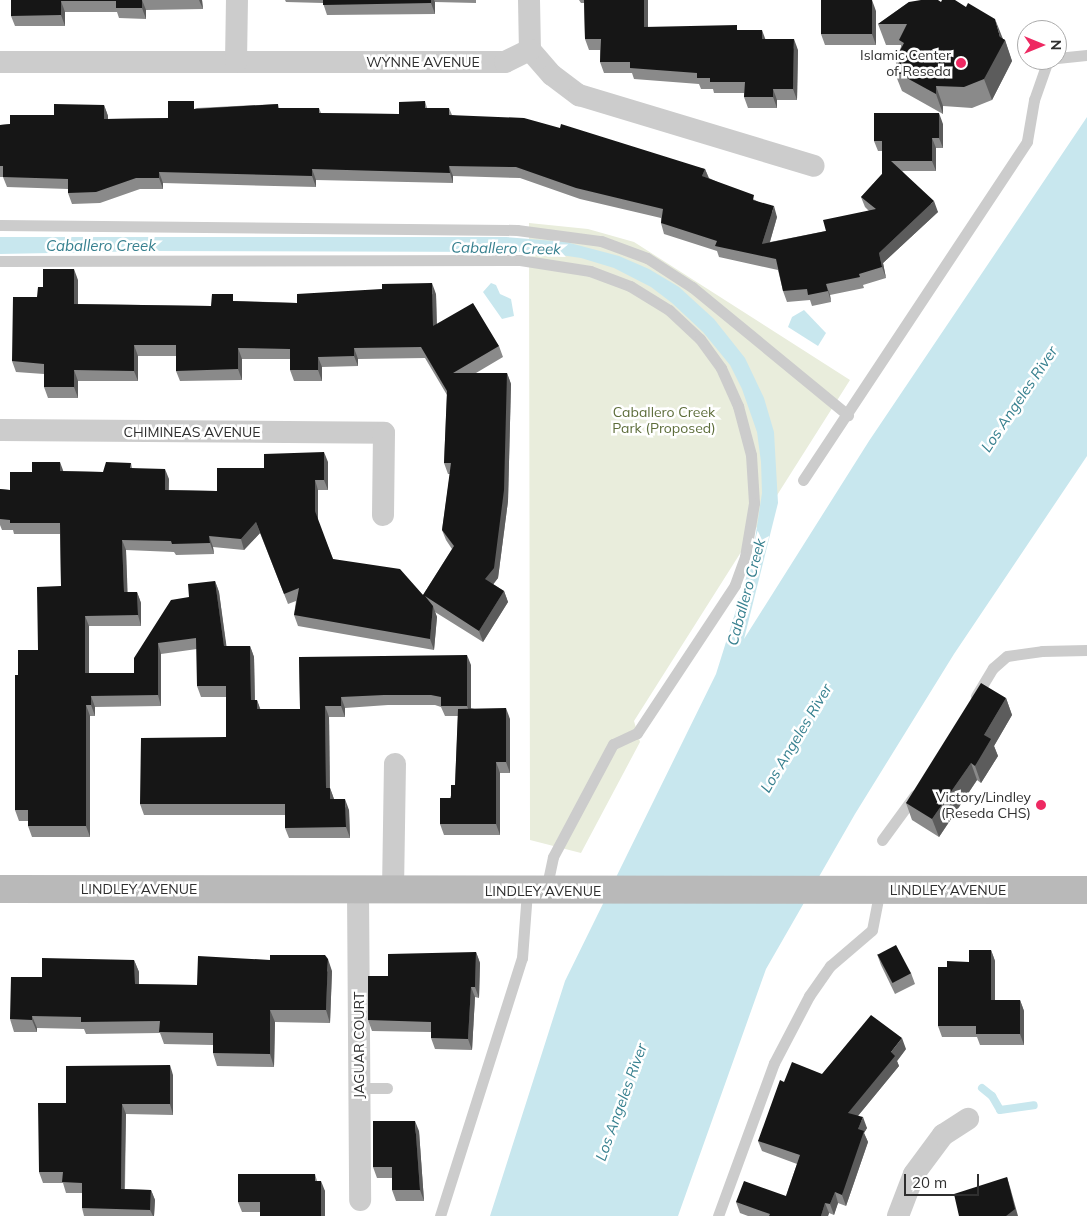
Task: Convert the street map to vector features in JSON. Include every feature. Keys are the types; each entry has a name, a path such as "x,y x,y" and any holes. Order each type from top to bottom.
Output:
{"main road":[{"name":"LINDLEY AVENUE","path":"0,888 358,891 1087,890"}],"street":[{"path":"236,62 237,0"},
{"path":"529,0 530,50 552,75 579,96 814,166"},
{"name":"WYNNE AVENUE","path":"0,62 505,62 530,50"},
{"name":"CHIMINEAS AVENUE","path":"0,430 384,433 383,515"},
{"path":"393,890 395,764"},
{"name":"JAGUAR COURT","path":"358,891 360,1200"},
{"path":"898,1216 914,1174 943,1136 968,1119"}],"lane":[{"path":"1067,57 1087,55"},
{"path":"803,480 848,415 1027,141 1034,100 1044,70"},
{"path":"0,225 517,230 601,241 647,258 692,287 848,415"},
{"path":"0,261 528,261 590,271 630,286 669,310 700,339 721,368 738,406 751,455 754,503 745,557 735,585 637,733 613,744 553,857 440,1216"},
{"path":"968,709 993,668 1007,656 1042,650 1087,650"},
{"path":"882,840 897,824 922,783"},
{"path":"718,1216 774,1063 809,996 830,966 872,930 873,890"},
{"path":"359,1088 386,1088"}],"green space":[{"name":"Caballero Creek Park (Proposed)","path":"529,223 588,229 634,242 850,380 634,721 640,742 581,853 530,840"}],"water":[{"path":"1087,117 1087,456 954,654 855,814 766,969 678,1216 490,1216 565,981 716,674 752,559 762,493 761,462 757,432 742,389 730,365 703,332 672,303 651,287 614,268 581,258 540,252 153,251 0,254 0,237 506,237 566,242 619,256 649,269 679,287 714,319 745,358 764,398 774,432 778,503 744,639 869,441"},
{"path":"491,283 496,285 500,294 511,299 514,316 502,319 483,292"},
{"path":"804,310 826,333 818,346 788,327 792,317"}],"building":[{"path":"11,0 142,0 142,8 116,8 116,1 61,1 61,15 11,16"},
{"path":"323,0 431,0 431,3 323,5"},
{"path":"584,0 644,0 644,27 737,25 737,30 762,30 762,39 794,39 793,89 773,89 773,97 744,97 745,82 710,82 710,78 697,78 697,73 630,68 630,62 600,62 601,39 585,39"},
{"path":"821,0 872,0 872,34 821,34"},
{"name":"Islamic Center of Reseda","path":"938,0 941,2 942,0 955,0 966,7 968,3 995,19 1000,37 1005,40 984,79 964,87 936,86 936,94 894,71 899,62 895,60 904,43 899,40 907,24 878,24 909,2"},
{"path":"168,101 194,101 194,109 278,104 278,108 319,108 319,113 399,114 399,102 425,101 425,108 449,108 449,115 524,118 560,128 561,124 705,169 702,176 754,195 753,200 774,206 762,244 826,231 823,220 876,209 861,197 882,174 882,141 874,141 874,113 939,113 939,138 932,138 932,161 891,161 934,201 879,253 882,267 859,274 860,277 826,284 828,291 808,295 807,289 783,291 776,259 715,246 717,241 661,223 663,209 576,188 516,167 449,166 450,173 312,169 312,176 159,172 159,178 136,178 96,192 68,193 68,179 3,177 3,166 0,166 0,125 10,124 10,115 54,115 54,104 104,105 104,119 168,118"},
{"path":"43,269 74,269 74,304 211,306 212,294 233,294 233,301 297,303 297,294 382,289 382,284 432,283 433,326 473,303 499,346 453,373 507,373 504,490 494,568 485,579 504,591 479,631 425,596 433,606 430,639 294,615 299,588 284,594 256,522 241,539 209,536 210,543 172,544 171,541 122,540 124,592 137,592 138,615 85,616 85,673 134,673 134,658 171,600 189,597 188,584 215,581 224,646 250,646 251,700 257,700 257,709 300,709 299,657 467,655 467,706 441,706 441,697 431,695 384,695 341,697 341,706 325,706 326,788 330,788 330,799 345,799 346,827 285,828 285,804 140,804 141,738 226,737 226,686 197,686 196,638 158,643 158,695 91,696 91,705 86,705 86,826 28,826 28,810 15,810 15,675 18,675 18,650 38,650 37,587 61,586 60,523 10,523 10,520 0,519 0,489 10,490 10,472 32,472 32,462 60,462 60,471 103,472 106,462 131,463 130,468 165,469 165,490 217,491 217,468 264,468 264,454 324,452 324,480 315,480 315,511 333,559 400,569 423,595 454,546 442,530 451,463 444,463 447,391 421,347 354,348 354,356 318,357 318,370 290,370 290,349 238,348 238,369 176,371 176,345 134,345 134,371 74,370 74,387 44,387 44,364 12,361 13,297 37,297 38,287 43,287"},
{"path":"981,683 1006,698 984,735 991,739 975,766 971,763 932,819 906,803"},
{"path":"506,708 506,762 496,762 496,824 440,824 440,798 451,798 451,785 455,785 458,709"},
{"path":"896,945 911,973 892,983 877,955"},
{"path":"969,950 991,950 991,1000 1020,1000 1020,1034 976,1034 976,1026 938,1026 938,967 947,967 947,961 969,962"},
{"path":"476,952 475,987 471,987 468,1039 431,1038 431,1022 368,1020 368,976 388,976 388,954"},
{"path":"270,955 325,955 328,959 326,1010 270,1010 270,1054 213,1053 213,1033 159,1032 160,1021 81,1022 81,1017 32,1016 32,1020 10,1019 11,977 42,977 42,958 134,960 135,984 197,985 198,956 270,960"},
{"path":"871,1015 902,1038 891,1052 895,1056 848,1113 863,1117 858,1129 864,1131 842,1195 835,1192 830,1204 825,1203 821,1216 769,1216 770,1214 736,1202 744,1181 786,1196 800,1155 758,1141 780,1080 784,1082 792,1062 822,1074"},
{"path":"170,1065 170,1104 122,1104 121,1189 151,1190 150,1210 82,1208 82,1183 62,1182 63,1172 39,1172 38,1103 66,1103 66,1066"},
{"path":"373,1121 415,1121 420,1190 392,1190 392,1167 373,1167"},
{"path":"238,1174 315,1174 315,1181 321,1181 321,1216 260,1216 260,1202 238,1202"},
{"path":"1007,1177 1015,1209 1006,1216 959,1216 954,1194"}],"waterway":[{"path":"982,1088 992,1096 1000,1110 1034,1105"}],"place":[{"name":"Islamic Center of Reseda","path":"961,63"},
{"name":"Victory/Lindley (Reseda CHS)","path":"1041,805"}],"water label":[{"name":"Caballero Creek","path":"101,246"},
{"name":"Caballero Creek","path":"506,248"},
{"name":"Los Angeles River","path":"1019,399"},
{"name":"Caballero Creek","path":"746,592"},
{"name":"Los Angeles River","path":"796,738"},
{"name":"Los Angeles River","path":"621,1102"}]}
